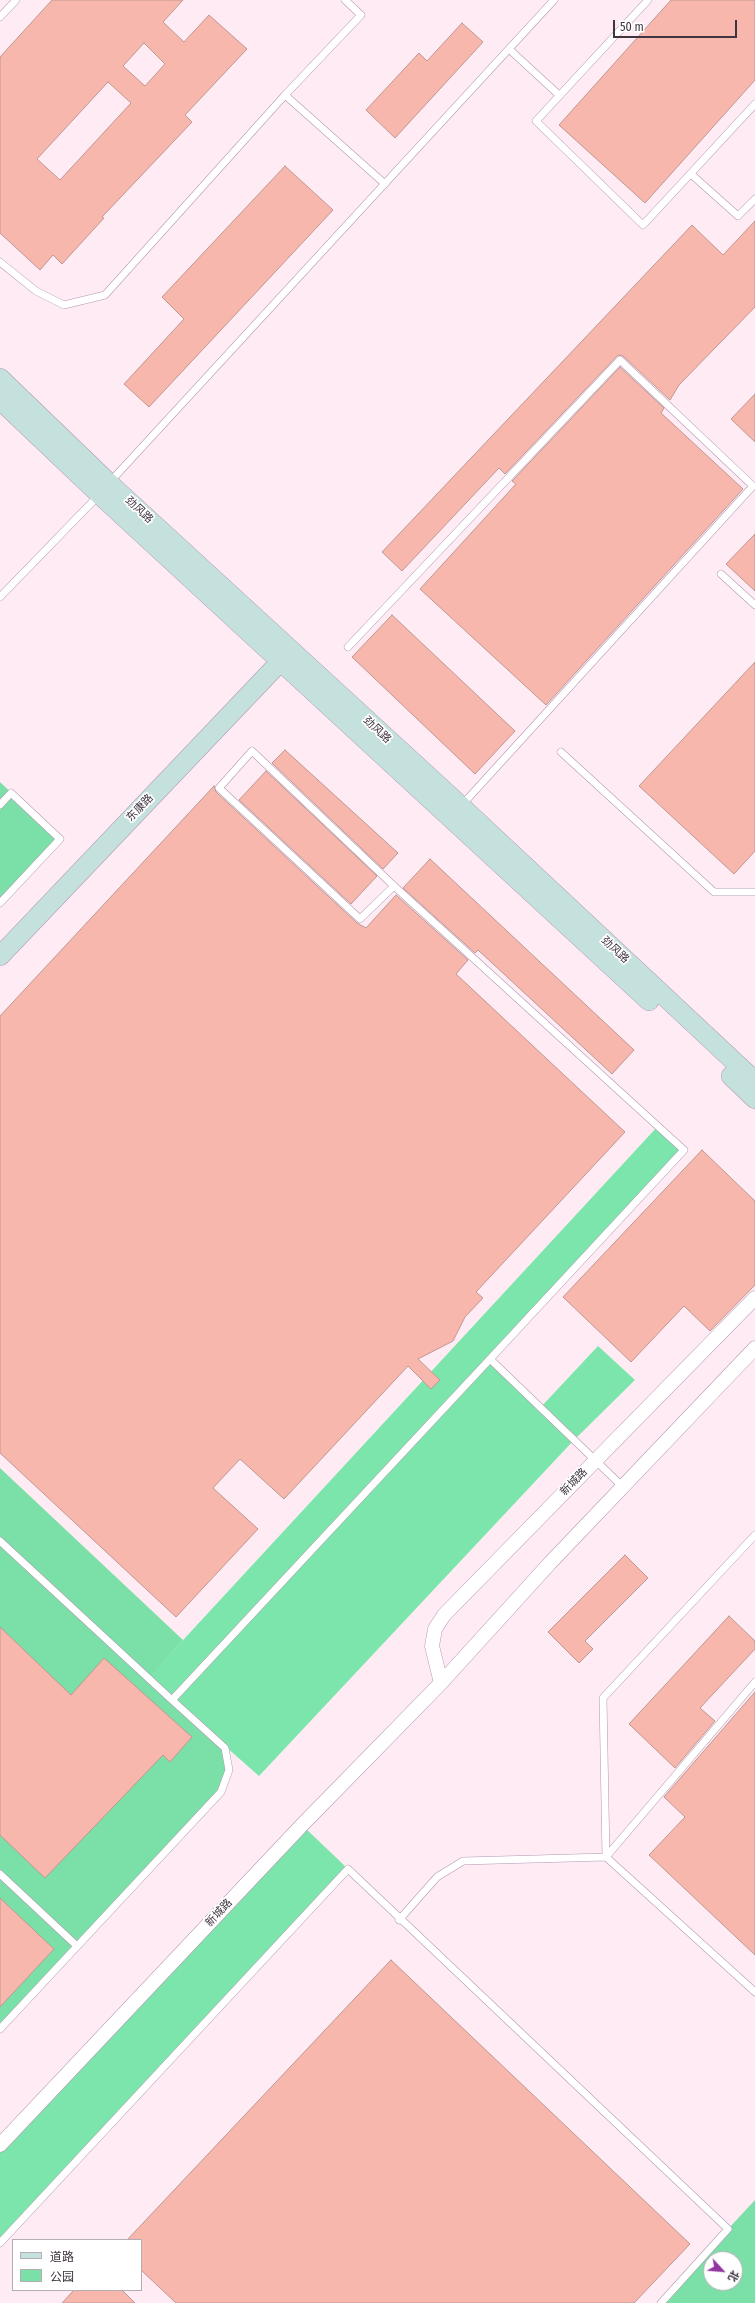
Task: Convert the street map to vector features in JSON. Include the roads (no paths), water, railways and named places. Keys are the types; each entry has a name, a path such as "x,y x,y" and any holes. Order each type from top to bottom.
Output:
{"street":[{"name":"劲风路","path":"0,378 104,489 281,661 456,811 755,1099"},
{"name":"劲风路","path":"0,400 104,489 456,811 755,1081"},
{"name":"东康路","path":"0,956 281,661"},
{"name":"新城路","path":"441,1683 432,1646 436,1629 444,1615 755,1298"},
{"name":"新城路","path":"0,2145 302,1825 441,1683 622,1486 755,1348"}],"lane":[{"path":"0,17 16,0"},
{"path":"0,262 36,291 64,305 105,295 285,95 361,15 345,0"},
{"path":"0,597 104,489 554,0"},
{"path":"648,0 536,121 643,225 755,104"},
{"path":"509,49 559,95"},
{"path":"285,95 385,184"},
{"path":"691,174 738,216 755,199"},
{"path":"348,647 620,360 753,486 456,811"},
{"path":"721,574 755,605"},
{"path":"172,1700 684,1150 394,886 252,752 219,788 360,920 394,886"},
{"path":"561,752 714,892 755,892"},
{"path":"0,805 11,793 60,839 0,903"},
{"path":"490,1359 622,1486"},
{"path":"606,1857 603,1698 755,1535"},
{"path":"0,1542 225,1748 230,1770 221,1792 0,2029"},
{"path":"606,1857 755,1682"},
{"path":"399,1920 437,1877 463,1861 606,1857 755,1992"},
{"path":"0,2243 348,1869 399,1920 728,2229 661,2303"},
{"path":"0,1874 77,1946"}]}
